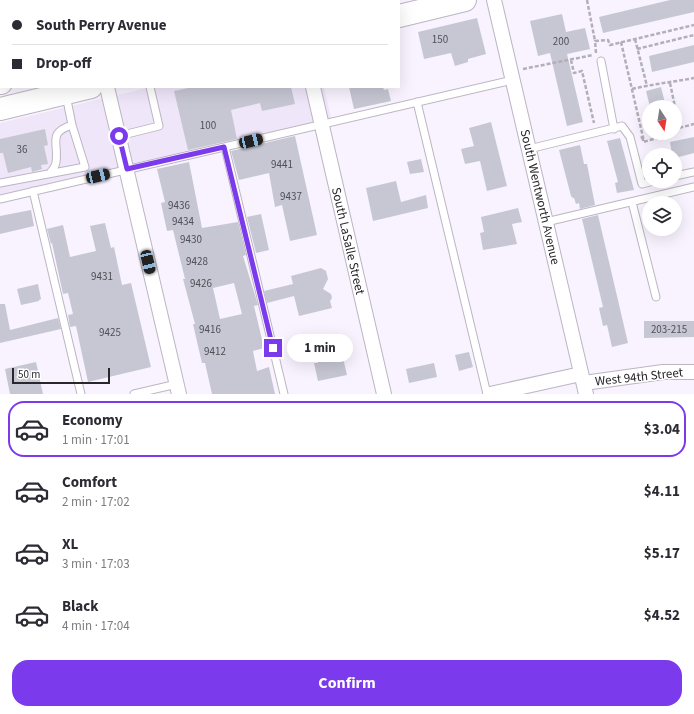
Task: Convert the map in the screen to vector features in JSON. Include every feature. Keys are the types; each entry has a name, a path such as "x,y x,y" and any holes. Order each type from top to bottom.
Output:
{"main road":[{"path":"400,16 465,0"},
{"path":"0,109 88,88"}],"street":[{"name":"South Wentworth Avenue","path":"494,0 584,384"},
{"path":"107,88 178,389"},
{"name":"South LaSalle Street","path":"313,88 384,394"},
{"name":"West 94th Street","path":"489,394 584,384 663,372 694,372"}],"lane":[{"path":"601,62 614,129"},
{"path":"0,199 513,80"},
{"path":"119,136 159,126 150,88"},
{"path":"0,183 85,167 72,125 65,93"},
{"path":"417,102 489,394"},
{"path":"50,173 56,164 56,135 61,129 72,125"},
{"path":"529,149 622,126 630,137 642,184"},
{"path":"224,147 284,394"},
{"path":"682,175 694,172"},
{"path":"546,222 694,187"},
{"path":"33,191 81,394"},
{"path":"632,202 656,297"},
{"path":"134,394 178,389"}],"path":[{"path":"522,69 596,55 587,0"},
{"path":"595,42 608,40 610,45 694,25"},
{"path":"637,49 694,35"},
{"path":"635,39 647,86"},
{"path":"621,42 642,133"},
{"path":"571,60 574,72 582,71 596,133"},
{"path":"632,88 694,78"},
{"path":"670,83 673,100"},
{"path":"682,127 694,124"},
{"path":"637,139 642,137"}],"shaded area":[{"path":"147,88 324,88 332,122 0,199 0,123"}],"building":[{"path":"670,0 694,0 694,12 603,33 599,17"},
{"path":"562,14 566,32 585,28 590,49 567,54 583,122 567,126 550,53 538,56 530,21"},
{"path":"477,18 486,54 468,59 468,62 455,66 451,53 424,59 418,32"},
{"path":"694,45 694,62 652,72 649,56"},
{"path":"661,87 664,100 648,100 646,91"},
{"path":"188,88 291,88 295,104 262,111 260,103 231,110 237,139 188,150 174,91"},
{"path":"349,88 388,89 391,101 354,109"},
{"path":"491,122 507,186 487,191 480,161 465,164 461,149 474,146 469,128"},
{"path":"45,129 48,145 44,146 48,164 41,165 42,169 32,172 31,167 8,173 3,153 0,153 0,139"},
{"path":"295,136 317,235 290,241 282,205 275,207 269,173 239,180 231,151"},
{"path":"694,137 694,153 682,156 682,148 671,148 670,142"},
{"path":"620,138 634,190 617,193 615,183 618,182 607,141"},
{"path":"580,145 584,164 587,164 595,205 580,209 579,203 576,204 574,198 571,196 559,150"},
{"path":"421,159 424,172 410,174 407,162"},
{"path":"189,162 202,228 238,222 246,255 243,256 258,305 254,306 264,348 253,351 257,371 269,367 275,394 212,394 205,363 202,363 193,324 195,324 183,279 185,279 173,230 167,231 161,203 165,202 157,169","holes":["234,283 242,314 220,319 213,288"]},
{"path":"396,181 401,202 426,195 428,208 373,221 366,188"},
{"path":"518,208 522,222 512,224 517,244 483,250 480,233 484,232 481,217"},
{"path":"31,210 34,226 0,234 0,216"},
{"path":"261,214 269,250 256,253 247,217"},
{"path":"598,215 628,343 612,347 607,325 603,326 599,308 603,307 582,219"},
{"path":"105,223 111,248 114,247 122,285 131,283 151,367 88,382 76,326 70,327 68,315 73,314 68,293 63,294 52,243 51,244 47,229 63,225 70,257 96,251 90,226"},
{"path":"321,268 326,271 328,279 323,289 331,294 332,298 330,301 332,308 299,316 294,296 267,303 264,291 293,284 291,276"},
{"path":"38,284 41,299 39,301 21,305 17,289"},
{"path":"0,304 5,304 10,330 58,318 61,329 0,343"},
{"path":"644,321 694,321 694,337 644,338"},
{"path":"341,349 347,375 318,381 314,363 318,363 316,356"},
{"path":"469,352 473,367 459,371 455,355"},
{"path":"36,362 43,394 10,394 5,369"},
{"path":"434,363 437,377 409,383 406,369"}],"route":[{"path":"119,136 127,169 224,147 273,348"}]}
